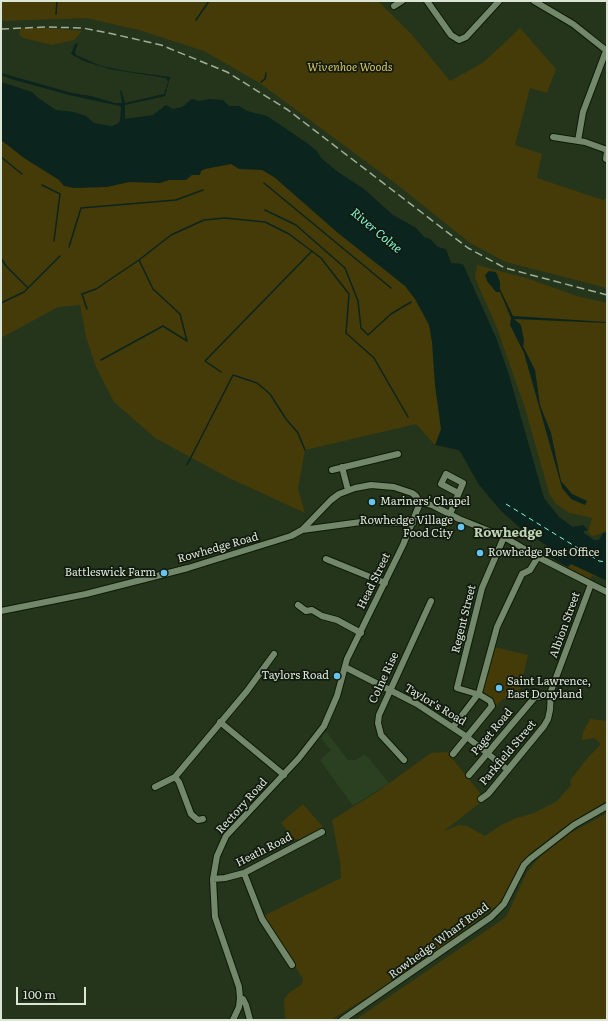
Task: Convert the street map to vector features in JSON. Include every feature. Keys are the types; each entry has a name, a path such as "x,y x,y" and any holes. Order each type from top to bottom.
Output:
{"street":[{"path":"394,6 402,1"},
{"path":"427,1 451,36 458,40 466,37 499,1"},
{"path":"534,1 579,29 606,51 583,112 578,141"},
{"path":"553,137 585,142 607,154"},
{"path":"332,470 398,454"},
{"path":"342,467 348,490"},
{"name":"Rowhedge Road","path":"1,611 86,594 188,568 250,550 291,536 302,530 331,500 348,490 371,485 394,487 412,493 416,496 420,503"},
{"path":"450,514 458,493"},
{"path":"420,503 428,503 504,537 538,557 607,592"},
{"name":"Head Street","path":"345,667 413,523 420,503"},
{"path":"302,530 360,522 413,523"},
{"name":"Regent Street","path":"477,694 457,688 482,588 504,537"},
{"path":"453,727 477,694 497,627 522,574 530,570 538,557"},
{"path":"326,559 385,583"},
{"name":"Albion Street","path":"551,695 591,584"},
{"name":"Colne Rise","path":"404,760 384,738 378,724 380,709 431,602"},
{"path":"298,605 306,611 312,610 322,616 337,620 360,633"},
{"path":"155,787 174,777 274,654"},
{"name":"Taylor's Road","path":"345,667 417,704 467,736 508,770"},
{"name":"Rectory Road","path":"233,1020 239,1007 239,987 217,926 214,907 213,879 217,856 226,836 284,775 315,739 324,726 337,696 345,667"},
{"path":"453,754 492,706 490,701 477,694"},
{"name":"Paget Road","path":"469,775 535,697 551,695"},
{"name":"Parkfield Street","path":"481,799 488,794 544,726 550,710 551,695"},
{"path":"220,722 284,775"},
{"path":"174,777 179,782 191,814 200,821"},
{"name":"Rowhedge Wharf Road","path":"342,1020 491,917 504,904 524,864 568,829 607,806"},
{"name":"Heath Road","path":"213,879 225,878 244,873 322,832"},
{"path":"244,873 262,919 292,965"},
{"name":"Rectory Road","path":"240,998 246,1005 250,1020"}],"shaded area":[{"path":"326,731 348,760 356,760 365,754 389,783 353,806 320,760 331,750 321,738"}],"green space":[{"name":"Wivenhoe Woods","path":"1,1 378,1 413,36 450,81 484,62 520,28 556,69 547,93 530,88 515,145 542,154 537,178 603,200 607,198 607,288 506,262 470,243 395,183 261,84 204,51 139,30 86,18 1,21"},
{"path":"20,28 48,28 82,31 74,40 52,45 23,38 19,34"},
{"path":"1,111 219,142 391,247 468,401 607,581 592,575 590,581 546,555 550,548 520,528 501,511 479,485 461,453 458,450 435,445 416,424 305,450 298,489 305,513 229,478 155,438 114,402 96,367 86,337 80,305 58,307 1,338"},
{"path":"477,265 526,278 577,296 607,303 607,531 592,536 588,532 592,518 569,513 555,503 549,493 525,408 497,328 475,278"},
{"path":"494,647 528,655 518,697 503,699 497,705 481,694"},
{"path":"590,719 607,721 607,801 566,826 530,854 523,861 498,905 409,971 331,1020 285,1020 284,999 289,993 302,984 303,979 263,916 341,878 340,862 332,820 377,792 431,753 447,752 480,793 481,799 480,803 444,831 459,825 467,826 485,836 501,825 516,818 534,813 557,801 571,785 570,781 584,762 601,744 594,738 582,740 583,732"},
{"path":"303,804 323,827 300,839 294,839 281,823"},
{"path":"607,813 607,1020 355,1020 506,917 527,872 543,853 563,837"}],"water":[{"name":"River Colne","path":"78,43 75,52 76,55 101,66 170,77 165,96 125,105 125,119 153,115 166,105 173,109 182,107 192,99 199,101 209,99 223,100 229,106 239,106 247,111 267,116 307,143 318,152 321,158 338,172 364,189 393,215 416,228 424,237 430,239 438,247 446,249 451,263 463,264 497,340 509,375 544,498 559,517 573,527 583,525 588,530 584,531 584,533 594,540 599,540 603,533 607,532 607,581 571,564 568,567 546,555 550,548 520,528 501,511 479,485 458,450 435,445 441,429 435,385 432,342 429,325 415,299 405,286 338,233 274,177 262,170 239,169 231,164 205,169 201,171 200,175 192,175 186,180 169,180 160,183 129,182 107,187 74,188 64,186 59,180 24,158 1,140 1,82 32,92 56,110 74,112 86,116 94,123 112,126 117,124 120,121 121,108 120,106 69,95 11,79 1,75 1,73 72,93 91,96 115,103 122,103 120,90 125,103 164,94 168,82 166,78 109,69 84,61 71,54 75,44"},
{"path":"489,271 496,272 500,282 500,289 513,316 607,322 514,319 521,325 524,341 523,346 535,370 540,405 551,433 561,481 572,494 587,501 585,505 571,499 562,488 524,353 510,325 511,318 500,292 496,292 487,281 485,275"}],"waterway":[{"path":"56,14 57,1"},
{"path":"196,20 209,1"},
{"path":"261,82 265,79 266,73"},
{"path":"1,157 22,174"},
{"path":"264,183 391,288"},
{"path":"42,185 60,194 54,241"},
{"path":"69,247 81,208 176,200 203,190"},
{"path":"265,210 296,225 345,268 358,301 361,328 368,335 391,314 411,302"},
{"path":"87,309 82,294 96,289 139,260 171,235 204,220 225,218 265,222 289,234 321,258 349,294 346,333 374,358 408,417"},
{"path":"221,372 205,361 312,251"},
{"path":"1,303 24,292 60,256"},
{"path":"1,258 6,266 28,288"},
{"path":"101,360 163,326 187,341 180,314 153,289 139,260"},
{"path":"187,465 233,375 257,383 270,394 286,419 298,433 305,450"}],"ferry route":[{"path":"506,504 599,561 607,562"}],"railway":[{"path":"1,29 46,27 83,28 161,45 227,72 288,110 468,248 505,268 607,295"}],"place":[{"name":"Mariners' Chapel","path":"372,502"},
{"name":"Rowhedge Village Food City","path":"461,527"},
{"name":"Rowhedge Post Office","path":"480,553"},
{"name":"Battleswick Farm","path":"164,573"},
{"name":"Taylors Road","path":"337,676"},
{"name":"Saint Lawrence, East Donyland","path":"499,688"}],"district":[{"name":"Rowhedge","path":"508,533"}]}
